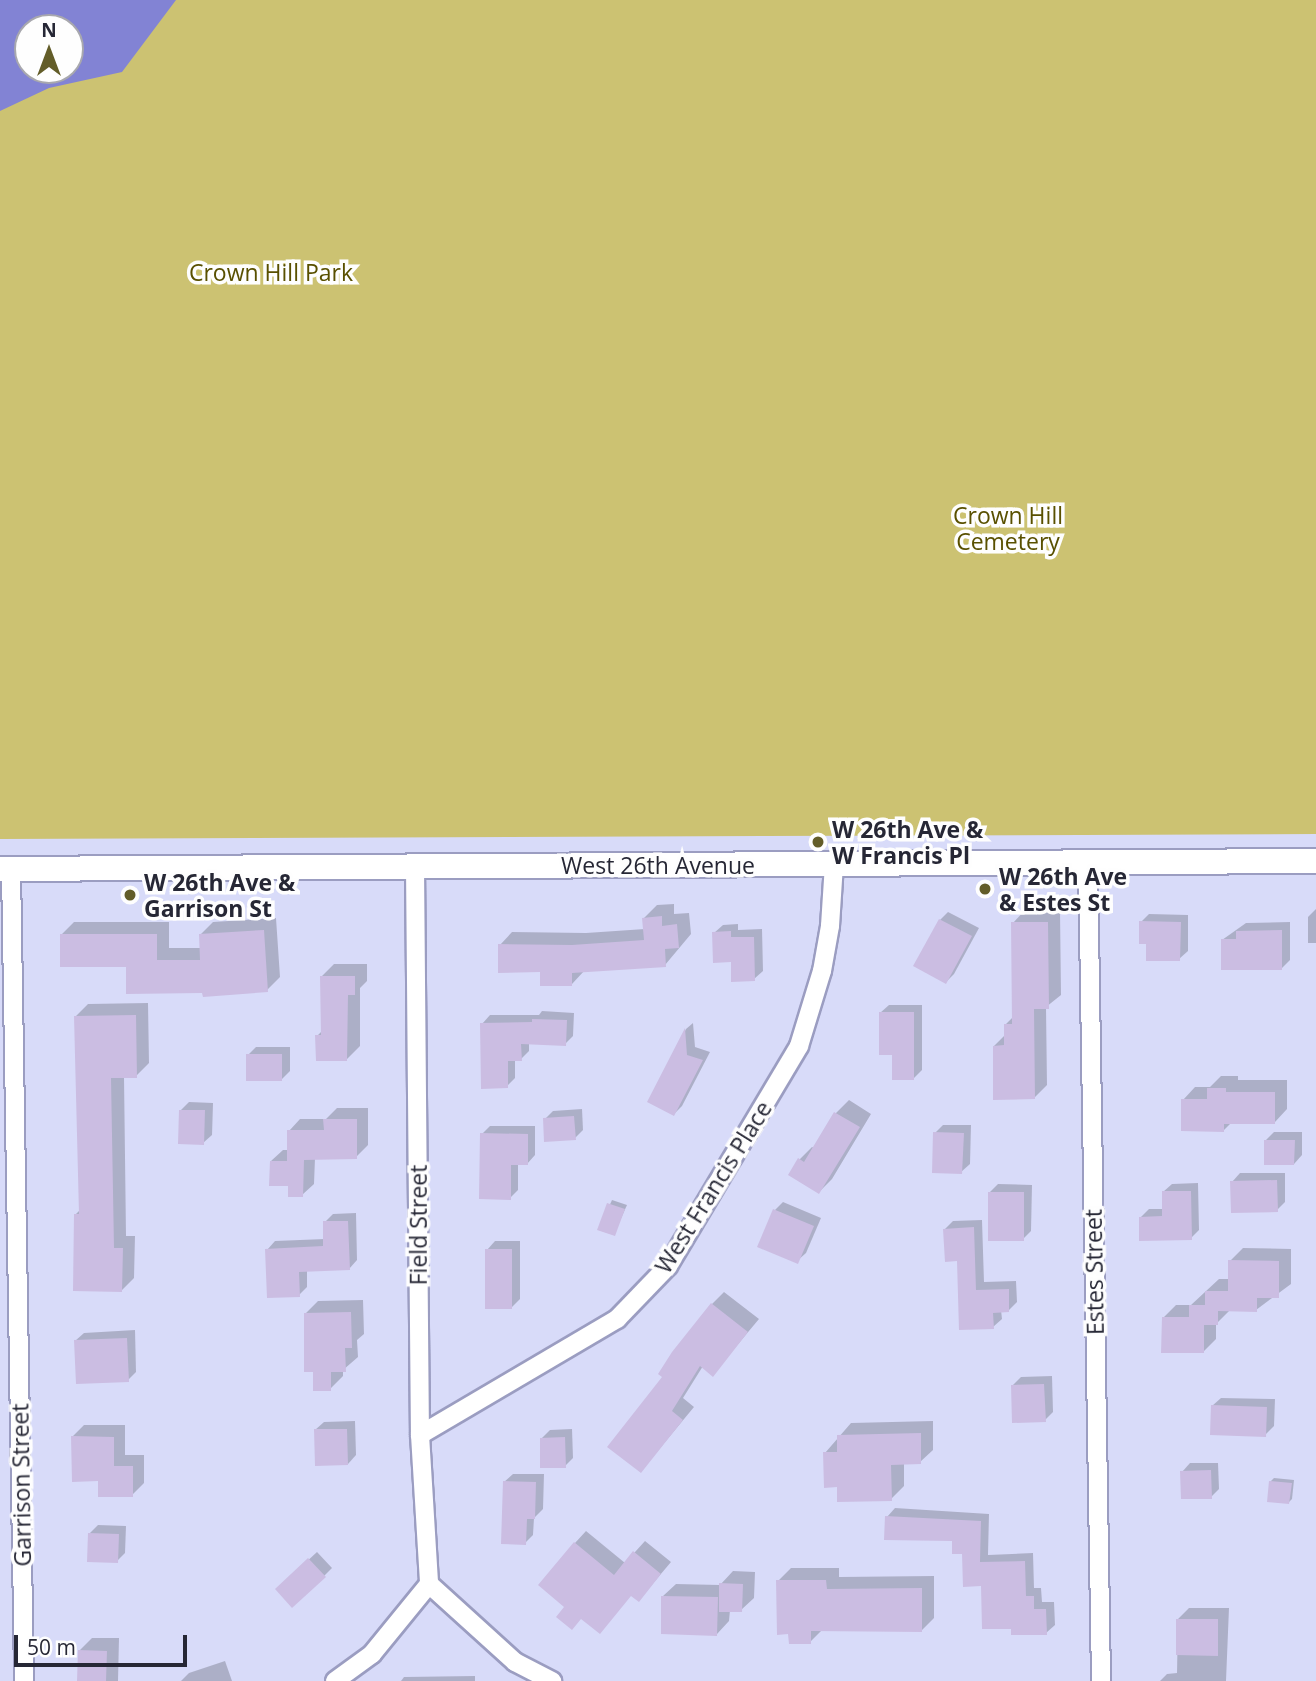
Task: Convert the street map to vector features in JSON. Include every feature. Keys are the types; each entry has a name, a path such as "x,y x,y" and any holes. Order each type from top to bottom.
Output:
{"street":[{"name":"West 26th Avenue","path":"6,869 1316,861"},
{"name":"Estes Street","path":"1088,863 1101,1681"},
{"name":"West Francis Place","path":"420,1435 617,1319 668,1266 799,1046 822,971 830,926 834,864"},
{"name":"Field Street","path":"415,866 420,1435 429,1584"},
{"name":"Garrison Street","path":"6,869 24,1681"},
{"path":"335,1681 372,1654 429,1584 515,1662 552,1681"}],"green space":[{"path":"0,0 1316,0 1316,834 0,839"}],"water":[{"path":"0,0 176,0 122,72 84,80 84,14 14,14 14,84 67,84 49,88 0,111"}],"building":[{"path":"662,916 662,926 677,924 679,948 665,949 666,967 572,973 572,986 540,986 540,972 498,973 498,944 572,945 644,940 642,918"},
{"path":"939,919 972,936 946,984 913,966"},
{"path":"1139,921 1181,922 1180,961 1146,961 1146,944 1139,944"},
{"path":"1011,922 1048,922 1049,1009 1034,1009 1035,1099 993,1100 993,1046 1004,1045 1004,1024 1012,1024"},
{"path":"264,930 268,992 203,997 202,993 126,994 126,967 60,967 60,934 157,934 157,960 200,960 199,934"},
{"path":"1282,930 1282,970 1221,970 1221,939 1236,939 1236,931"},
{"path":"731,931 731,937 754,937 755,981 731,982 731,962 713,963 712,932"},
{"path":"320,976 355,976 355,995 348,995 347,1061 316,1061 315,1035 321,1035"},
{"path":"879,1012 914,1012 914,1080 892,1080 892,1055 879,1055"},
{"path":"136,1015 137,1078 111,1078 114,1248 123,1248 122,1292 73,1291 74,1214 79,1214 74,1016"},
{"path":"532,1019 567,1020 566,1046 521,1044 522,1061 508,1061 508,1088 481,1089 480,1023 532,1022"},
{"path":"685,1028 687,1055 703,1060 674,1116 647,1102"},
{"path":"246,1054 282,1054 282,1081 246,1081"},
{"path":"1207,1088 1226,1088 1226,1092 1275,1092 1275,1124 1224,1124 1224,1132 1181,1131 1181,1099 1207,1099"},
{"path":"179,1110 205,1110 204,1145 178,1144"},
{"path":"834,1112 860,1127 819,1194 788,1175 798,1158 804,1162"},
{"path":"574,1116 576,1140 544,1142 543,1118"},
{"path":"323,1119 357,1119 357,1159 304,1160 303,1197 288,1197 288,1186 269,1186 270,1161 287,1161 287,1130 324,1130"},
{"path":"933,1132 964,1133 962,1174 932,1173"},
{"path":"480,1133 528,1134 528,1165 511,1165 511,1200 479,1199"},
{"path":"1264,1140 1295,1140 1294,1165 1264,1165"},
{"path":"1277,1180 1278,1212 1231,1213 1230,1181"},
{"path":"1162,1191 1191,1191 1192,1240 1139,1241 1139,1217 1162,1216"},
{"path":"988,1192 1024,1192 1024,1241 988,1241"},
{"path":"607,1203 625,1209 615,1236 597,1230"},
{"path":"773,1209 814,1226 798,1264 757,1247"},
{"path":"323,1221 348,1221 350,1270 299,1272 300,1297 267,1298 265,1249 323,1246"},
{"path":"974,1227 976,1290 1009,1289 1009,1312 993,1313 994,1329 959,1330 957,1261 945,1262 943,1229"},
{"path":"485,1249 512,1249 512,1309 485,1309"},
{"path":"1228,1260 1279,1261 1279,1298 1257,1298 1257,1312 1218,1311 1218,1325 1204,1325 1204,1353 1161,1353 1162,1317 1189,1317 1189,1305 1205,1305 1205,1291 1228,1291"},
{"path":"711,1303 748,1332 713,1377 700,1366 672,1411 683,1420 641,1473 607,1447 662,1377 658,1374 672,1352"},
{"path":"351,1312 352,1348 345,1348 346,1372 331,1372 331,1391 313,1391 313,1372 304,1372 304,1313"},
{"path":"127,1338 129,1382 76,1384 74,1340"},
{"path":"1044,1384 1046,1422 1012,1423 1011,1385"},
{"path":"1211,1405 1267,1407 1266,1437 1210,1435"},
{"path":"314,1429 347,1429 348,1465 315,1466"},
{"path":"921,1433 921,1464 891,1465 892,1501 837,1502 837,1487 824,1488 823,1452 837,1452 837,1435"},
{"path":"71,1436 114,1437 114,1466 133,1466 133,1497 98,1497 98,1481 72,1482"},
{"path":"565,1437 566,1468 540,1468 540,1438"},
{"path":"1211,1470 1212,1499 1181,1499 1180,1471"},
{"path":"503,1481 536,1482 535,1519 527,1519 526,1545 501,1544"},
{"path":"1269,1481 1292,1483 1289,1504 1267,1502"},
{"path":"885,1516 981,1521 980,1562 1025,1561 1026,1596 1034,1596 1034,1609 1046,1609 1047,1635 1011,1635 1011,1629 982,1629 981,1586 963,1587 962,1554 952,1554 952,1541 884,1540"},
{"path":"88,1533 119,1534 118,1563 87,1562"},
{"path":"574,1542 614,1575 633,1551 661,1574 639,1602 631,1596 600,1634 581,1619 572,1630 556,1617 564,1607 538,1585"},
{"path":"308,1558 326,1577 292,1608 275,1589"},
{"path":"776,1580 826,1580 827,1589 922,1588 922,1632 811,1631 811,1644 789,1644 788,1634 777,1635"},
{"path":"719,1583 743,1584 742,1612 719,1612"},
{"path":"661,1596 718,1597 717,1636 661,1634"},
{"path":"1176,1619 1218,1619 1218,1656 1176,1655"},
{"path":"78,1650 107,1651 106,1681 77,1681"}],"place":[{"name":"W 26th Ave & W Francis Pl","path":"818,842"},
{"name":"W 26th Ave & Estes St","path":"985,889"},
{"name":"W 26th Ave & Garrison St","path":"130,895"}],"park label":[{"name":"Crown Hill Park","path":"271,272"},
{"name":"Crown Hill Cemetery","path":"1008,528"}]}
